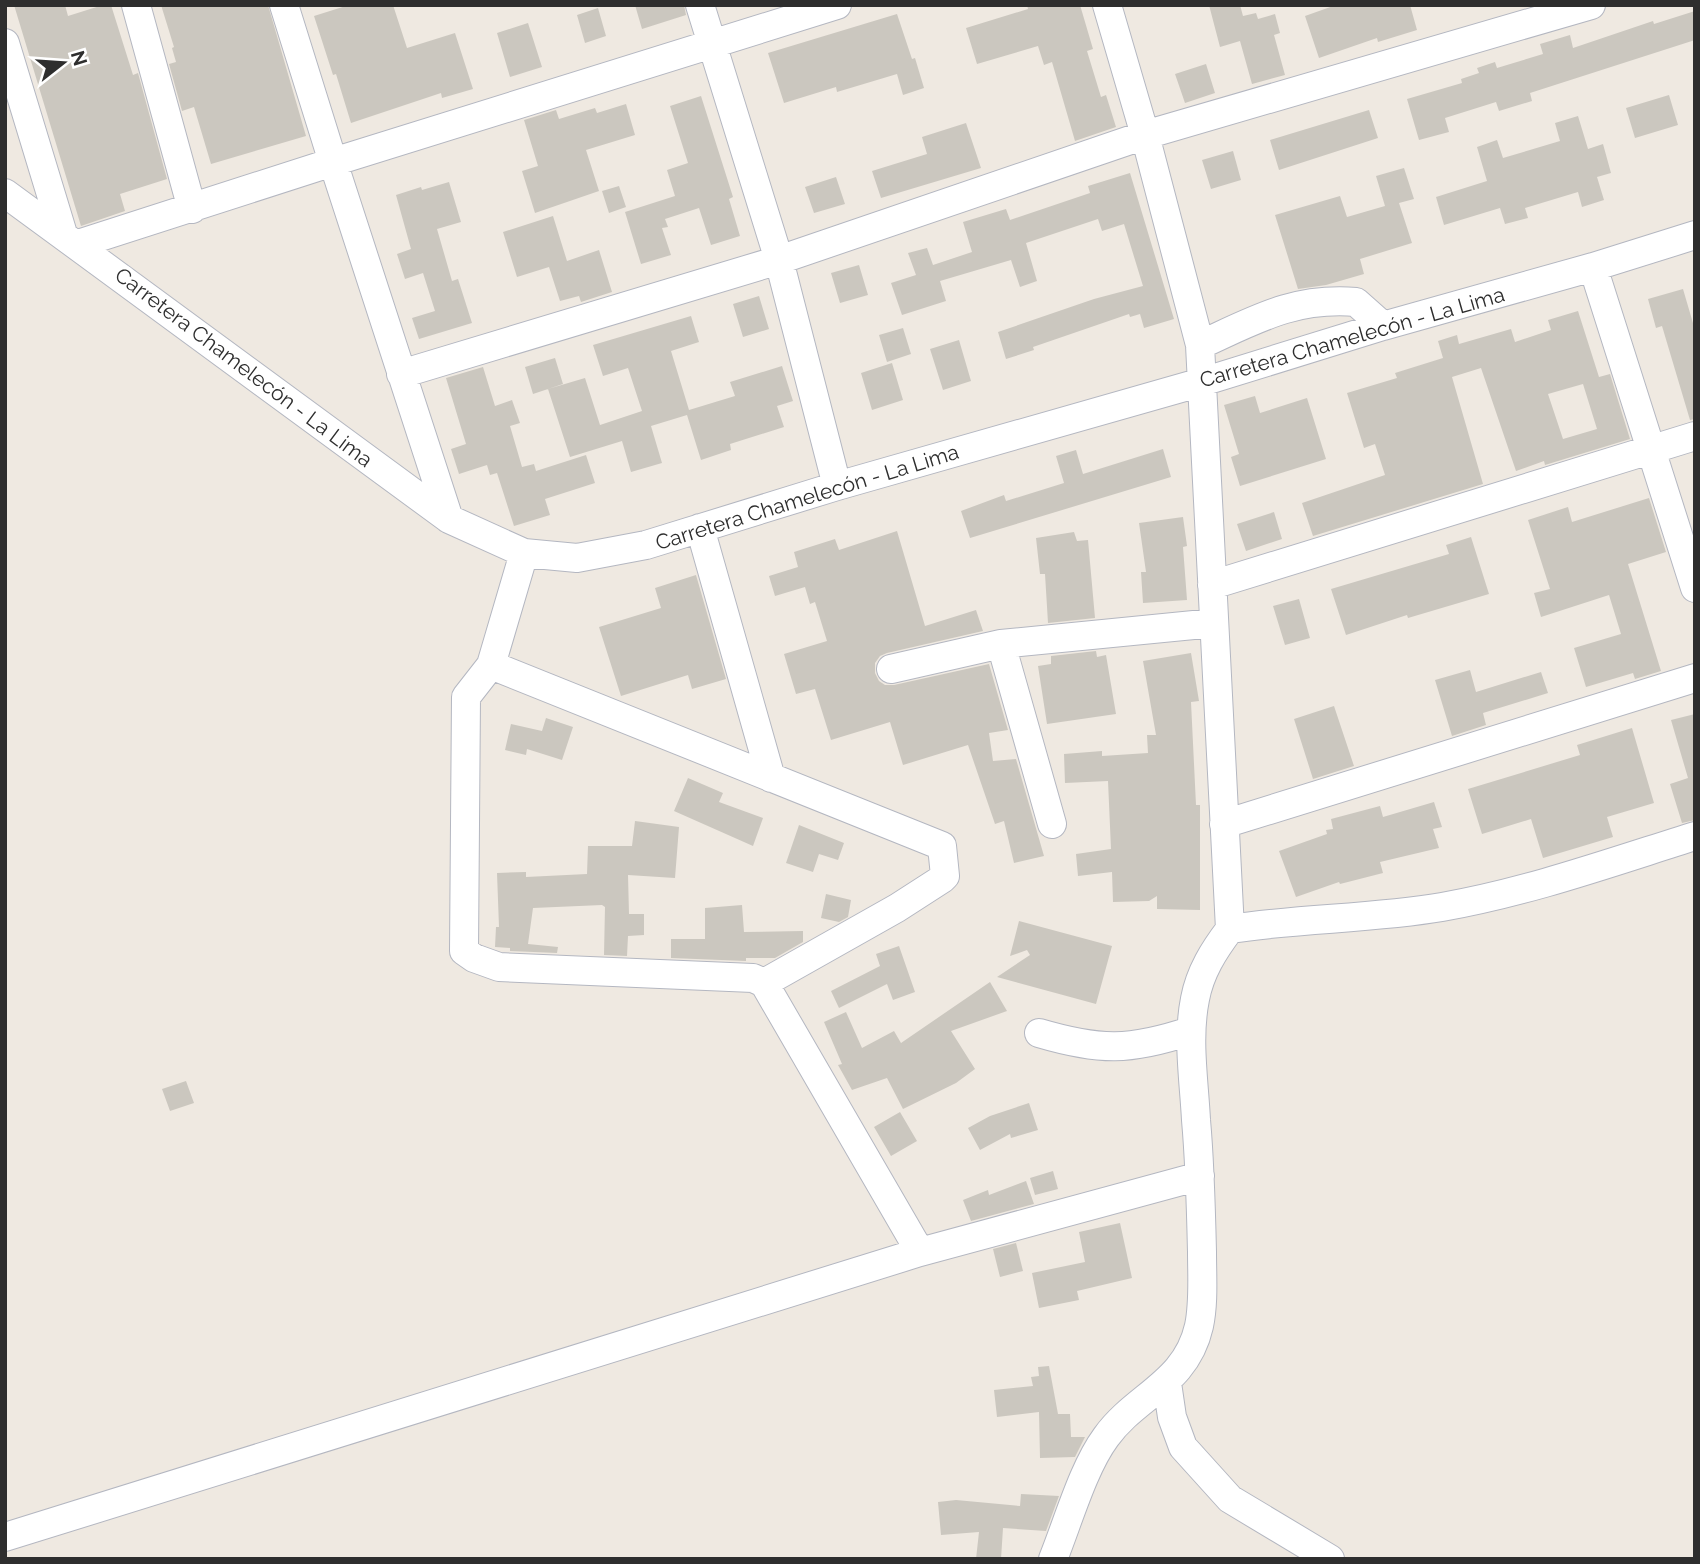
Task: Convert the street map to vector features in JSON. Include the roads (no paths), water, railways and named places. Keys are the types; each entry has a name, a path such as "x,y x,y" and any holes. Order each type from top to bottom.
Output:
{"street":[{"path":"136,5 192,209"},
{"path":"284,5 332,162 449,519"},
{"path":"700,5 779,260 837,486"},
{"path":"5,43 71,239 192,209 332,162 837,5"},
{"path":"1053,1559 1086,1475 1104,1439 1126,1413 1167,1383 1187,1357 1199,1327 1203,1288 1200,1176 1190,1031 1195,997 1209,957 1230,929 1200,345 1145,135 1107,5"},
{"path":"401,374 779,260 1145,135 1519,15 1591,5"},
{"name":"Carretera Chamelecón - La Lima","path":"5,193 449,519 524,553 577,558 646,545 837,486 1202,382 1695,235"},
{"path":"1593,267 1695,588"},
{"path":"1200,345 1279,309 1308,302 1356,303 1383,326"},
{"path":"1212,585 1695,436"},
{"path":"700,528 771,778"},
{"path":"524,553 491,666 466,696 464,951 499,968 753,978 764,983 920,1252"},
{"path":"891,669 1001,644 1214,623"},
{"path":"1001,644 1052,824"},
{"path":"491,666 943,846 945,876 897,908 764,983"},
{"path":"1224,824 1695,678"},
{"path":"1230,929 1278,921 1334,920 1444,907 1517,890 1695,836"},
{"path":"1039,1033 1076,1044 1115,1048 1154,1043 1190,1031"},
{"path":"5,1536 920,1252 1200,1176"},
{"path":"1167,1383 1172,1418 1182,1447 1230,1499 1330,1559"}]}
